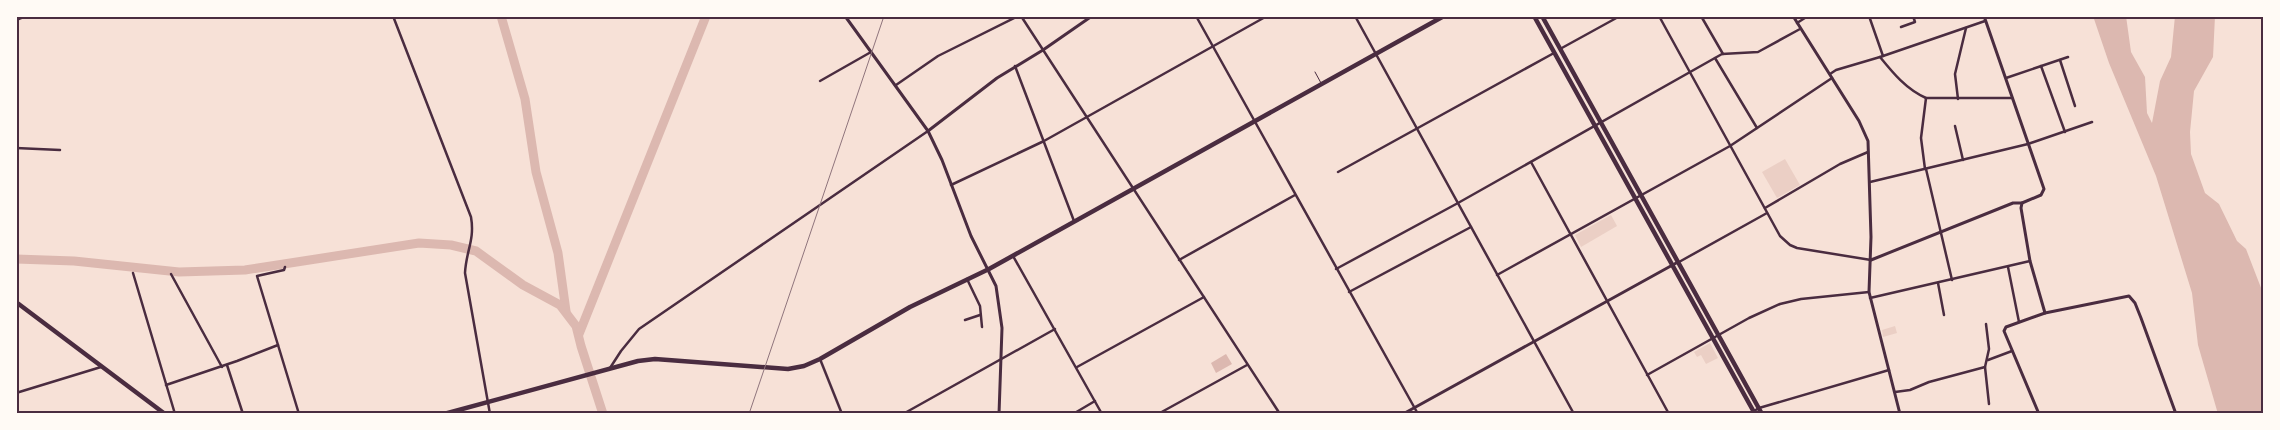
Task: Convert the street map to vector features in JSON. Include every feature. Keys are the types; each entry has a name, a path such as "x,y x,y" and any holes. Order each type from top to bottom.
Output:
{"main road":[{"path":"444,414 638,361 656,359 788,369 804,366 820,359 910,307 988,268 1133,190 1444,16"},
{"path":"1534,16 1753,413"},
{"path":"1542,16 1762,414"},
{"path":"16,302 165,414"}],"street":[{"path":"16,20 26,16"},
{"path":"59,16 64,16"},
{"path":"393,16 471,217 473,240 466,258 465,273 490,414"},
{"path":"845,16 928,131 971,236 988,268 999,296 1001,359 999,414"},
{"path":"896,85 938,56 1020,16 1280,414"},
{"path":"610,368 621,350 639,330 928,131 997,78 1043,50 1092,16"},
{"path":"1196,16 1418,414"},
{"path":"951,185 1044,141 1267,16"},
{"path":"1354,16 1574,414"},
{"path":"1560,49 1620,16"},
{"path":"1497,275 1730,146 1831,76 1836,70 1966,28 1985,18 2043,193 2022,203 2014,203 1871,260 1818,252 1790,245 1780,236 1730,146 1659,16"},
{"path":"1701,16 1723,54"},
{"path":"1793,16 1859,121 1868,141 1870,151 1871,260 1869,292 1900,414"},
{"path":"1797,23 1808,16"},
{"path":"1869,16 1882,56 1895,75 1914,92 1926,98 2012,98"},
{"path":"1901,27 1915,22 1913,16"},
{"path":"1958,99 1955,74 1966,28"},
{"path":"1336,269 1458,203 1715,58 1723,54 1758,52 1800,29"},
{"path":"820,81 871,52"},
{"path":"1338,172 1554,52"},
{"path":"2006,78 2068,57"},
{"path":"1715,58 1757,128"},
{"path":"2060,60 2075,106"},
{"path":"1015,66 1074,221"},
{"path":"2041,66 2065,132"},
{"path":"1926,98 1921,138 1926,169 1952,280"},
{"path":"1870,182 2028,144 2092,122"},
{"path":"1955,126 1963,160"},
{"path":"16,148 60,150"},
{"path":"1765,208 1840,164 1870,151"},
{"path":"1531,162 1669,414"},
{"path":"1180,260 1295,195"},
{"path":"2022,203 2023,225 2030,261 2045,313"},
{"path":"1403,414 1767,213"},
{"path":"1349,292 1471,227"},
{"path":"1012,254 1056,329 1102,414"},
{"path":"1870,298 2030,261"},
{"path":"285,267 284,270 257,276 299,414"},
{"path":"2008,267 2020,322"},
{"path":"133,273 176,414"},
{"path":"171,274 222,367"},
{"path":"967,279 980,306 982,326"},
{"path":"1938,283 1944,315"},
{"path":"1647,375 1713,338 1780,304 1801,299 1869,292"},
{"path":"2039,414 2004,331 2006,327 2045,313 2129,296 2135,303 2141,318 2176,414"},
{"path":"1077,367 1204,297"},
{"path":"965,320 980,315"},
{"path":"1986,324 1989,349 1985,367 1989,404"},
{"path":"903,414 1056,329"},
{"path":"166,385 228,365 278,345"},
{"path":"1988,360 2012,350"},
{"path":"820,359 842,414"},
{"path":"228,365 243,414"},
{"path":"1158,414 1247,365"},
{"path":"16,394 103,366"},
{"path":"1895,392 1910,390 1929,382 1985,367"},
{"path":"1753,413 1759,408 1889,370"},
{"path":"1073,414 1095,401"}],"lane":[{"path":"1315,72 1322,84"}],"shaded area":[{"path":"2093,16 2126,16 2131,52 2145,77 2147,113 2152,123 2160,81 2171,57 2175,16 2215,16 2213,57 2194,91 2190,132 2191,154 2205,193 2219,204 2237,241 2246,249 2263,293 2264,414 2218,414 2198,345 2192,293 2156,176 2109,63"},
{"path":"1785,159 1800,185 1777,198 1762,172"},
{"path":"1611,215 1617,226 1581,247 1575,235"},
{"path":"1895,326 1897,333 1883,337 1882,330"},
{"path":"1710,343 1718,358 1706,364 1701,355 1697,357 1694,352"},
{"path":"1226,354 1232,364 1216,373 1211,363"}],"waterway":[{"path":"501,16 525,99 536,172 558,253 566,311"},
{"path":"579,334 706,16"},
{"path":"16,259 74,261 179,272 245,270 419,243 451,245 476,251 523,285 560,305 576,326 603,414"}],"railway":[{"path":"749,414 884,16"}]}
